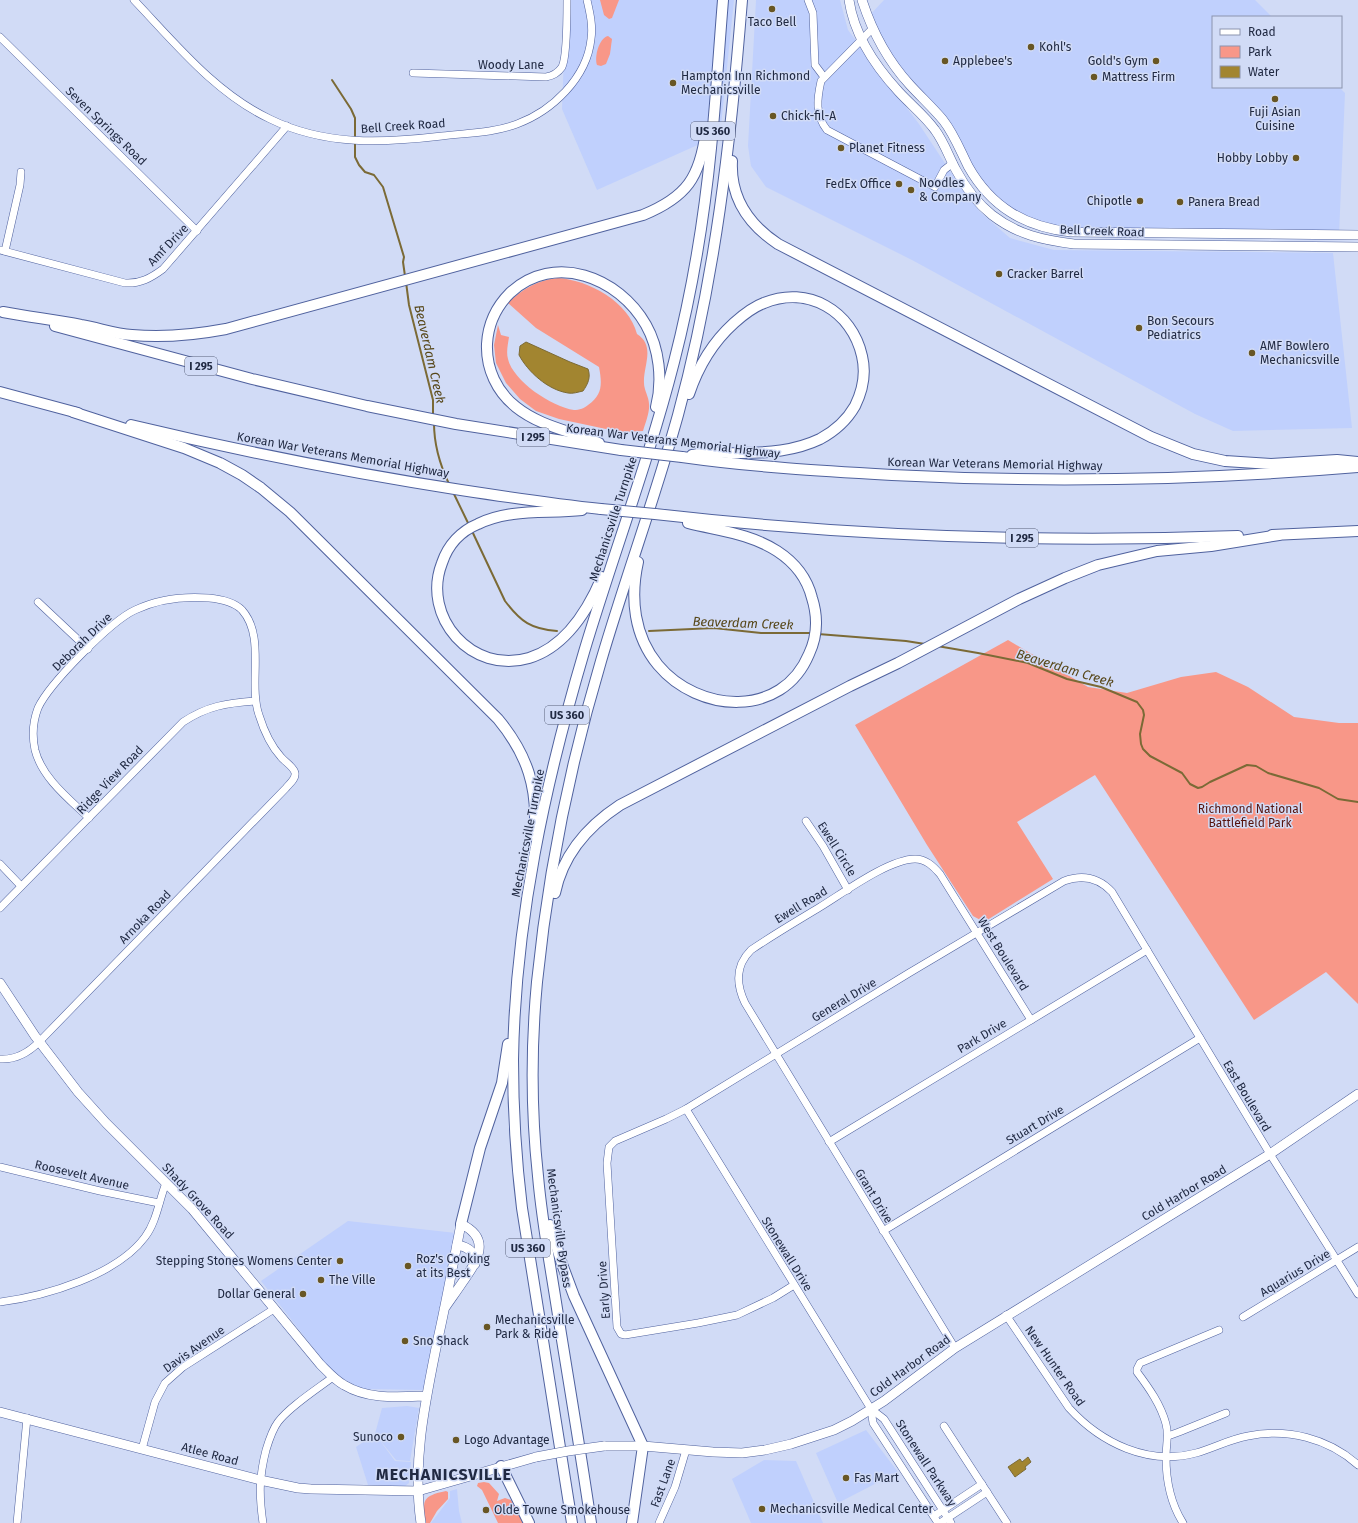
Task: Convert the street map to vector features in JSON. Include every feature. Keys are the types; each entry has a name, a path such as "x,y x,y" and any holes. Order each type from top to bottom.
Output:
{"highway":[{"name":"US 360","path":"653,500 684,392 709,276 722,199 742,0"},
{"path":"2,312 83,325 119,334 141,336 176,336 200,334 226,329 385,286 643,215 656,210 678,196 689,184 703,155 723,3"},
{"name":"Mechanicsville Turnpike","path":"519,971 538,840 561,736 592,625 644,468 674,360 696,255 712,147 723,3"},
{"path":"738,51 731,167 733,183 740,203 748,217 761,232 778,244 1141,433 1179,449 1207,457 1255,464 1286,464 1337,460 1358,462"},
{"path":"610,448 581,435 553,427 524,413 502,393 493,377 487,356 490,325 497,309 508,295 523,283 534,277 547,274 572,273 598,281 621,295 639,314 646,324 655,348 659,379 657,404 644,468"},
{"path":"662,471 684,414 697,374 707,356 722,335 742,315 764,302 775,299 794,298 813,300 823,304 846,321 861,349 864,371 863,382 857,401 845,420 838,427 829,434 812,442 783,450 741,454 709,452 698,457"},
{"name":"Korean War Veterans Memorial Highway","path":"2,312 252,379 403,414 566,442 682,457 698,457 864,473 1043,480 1173,478 1284,473 1358,467"},
{"name":"Korean War Veterans Memorial Highway","path":"0,392 73,412 274,457 475,492 655,514 687,520"},
{"path":"73,412 198,453 234,470 261,488 290,512 498,719 513,738 524,758 532,783 535,802 535,826 530,859 523,938"},
{"path":"600,508 560,513 536,511 523,512 487,520 463,533 449,548 440,569 437,588 440,609 449,628 463,644 478,654 500,660 510,660 529,658 556,642 584,613 600,583 634,497"},
{"path":"653,500 645,541 636,570 634,602 639,631 646,648 659,666 676,681 692,692 713,699 735,702 751,701 775,692 790,682 803,667 811,650 815,635 815,611 809,589 802,576 788,559 777,551 747,536 712,529 687,520"},
{"name":"Mechanicsville Bypass","path":"591,1523 542,1214 534,1124 532,1074 534,1029 543,935 557,846 582,728 610,630 653,500"},
{"name":"I 295","path":"687,520 821,529 999,537 1177,538 1358,531"},
{"path":"534,1029 552,908 561,870 572,850 591,827 605,815 631,799 1046,586 1098,565 1157,551 1211,546 1279,535"},
{"name":"US 360","path":"519,971 513,1058 514,1124 518,1169 522,1208 572,1523"},
{"path":"461,1224 477,1161 502,1083 519,971"},
{"path":"534,1124 546,1208 554,1242 574,1296 643,1446 632,1523"},
{"path":"501,1466 529,1523"}],"main road":[{"name":"Bell Creek Road","path":"849,0 852,16 862,39 885,76 934,129 944,144 963,182 982,206 1008,226 1033,237 1074,244 1358,247"},
{"name":"Bell Creek Road","path":"862,0 873,28 888,57 948,127 967,164 981,186 1000,206 1016,216 1029,222 1057,230 1071,232 1358,235"},
{"name":"Shady Grove Road","path":"0,983 39,1042 90,1107 166,1183 221,1243 274,1309 320,1364 333,1377 353,1390 372,1396 426,1396"},
{"name":"Cold Harbor Road","path":"418,1491 501,1466 568,1451 604,1446 643,1446 742,1453 765,1450 791,1444 834,1430 871,1409 955,1348 1006,1315 1270,1154 1358,1094"},
{"path":"421,1523 417,1464 419,1440 426,1396 461,1224 472,1232 480,1244 479,1252 475,1264 444,1309"},
{"path":"457,1245 471,1250 475,1257 475,1264"},
{"name":"Atlee Road","path":"0,1412 260,1480 298,1488 418,1491"}],"street":[{"name":"Bell Creek Road","path":"134,0 199,68 220,87 254,111 287,126 331,139 386,142 406,141 501,128 530,119 543,111 570,85 578,74 587,56 592,30 587,0"},
{"name":"Woody Lane","path":"413,74 546,77 554,74 564,62 567,0"},
{"path":"808,0 813,13 815,65 824,78"},
{"path":"873,28 821,81 818,93 818,116 827,130 935,187 944,170 953,163"},
{"name":"Seven Springs Road","path":"0,37 197,231"},
{"name":"Amf Drive","path":"2,251 125,283 133,283 148,279 157,274 197,231 287,126"},
{"path":"2,251 20,185 21,172"},
{"name":"Deborah Drive","path":"89,818 68,798 44,769 38,758 33,737 35,719 43,700 61,677 88,649 127,614 150,604 189,597 226,601 241,609 251,624 254,632 256,701 261,723 269,741 293,769 295,775"},
{"path":"38,602 88,649"},
{"name":"Ridge View Road","path":"0,908 183,722 203,710 216,706 229,703 256,701"},
{"name":"Arnoka Road","path":"0,1059 19,1057 39,1042 286,788 295,775"},
{"name":"Ewell Circle","path":"806,821 823,846 848,890"},
{"name":"Ewell Road","path":"776,1054 741,994 738,975 741,962 751,950 768,938 890,865 904,860 916,858 926,861 932,865 957,899"},
{"path":"0,864 21,886"},
{"name":"General Drive","path":"608,1188 608,1152 612,1144 619,1138 643,1129 686,1109 977,932 1064,881 1072,878 1087,877 1101,882 1112,892 1121,907"},
{"name":"West Boulevard","path":"957,899 1031,1020"},
{"name":"East Boulevard","path":"1121,907 1270,1154 1358,1294"},
{"name":"Park Drive","path":"829,1142 1147,950"},
{"name":"Stuart Drive","path":"883,1231 1200,1038"},
{"name":"Grant Drive","path":"776,1054 955,1348"},
{"name":"Stonewall Drive","path":"686,1109 871,1409"},
{"name":"Roosevelt Avenue","path":"0,1167 106,1193 159,1203"},
{"path":"0,1302 36,1296 56,1290 122,1260 146,1236 155,1219 166,1183"},
{"name":"Early Drive","path":"608,1188 618,1331 625,1335 737,1315 773,1298 794,1285"},
{"name":"Aquarius Drive","path":"1243,1317 1358,1247"},
{"name":"Davis Avenue","path":"142,1449 155,1402 165,1384 183,1367 274,1309"},
{"name":"New Hunter Road","path":"1006,1315 1069,1408 1089,1428 1126,1449 1140,1453 1166,1456 1195,1453 1248,1436 1279,1433 1304,1437 1320,1442 1342,1452 1358,1465"},
{"path":"1183,1523 1177,1513 1168,1479 1166,1456 1168,1436 1166,1424 1160,1408 1137,1372 1137,1366 1140,1363 1220,1330"},
{"path":"263,1523 260,1503 260,1480 268,1442 277,1423 283,1416 333,1377"},
{"name":"Stonewall Parkway","path":"871,1409 884,1419 950,1520"},
{"name":"Stonewall Parkway","path":"871,1409 873,1423 939,1523"},
{"path":"1168,1436 1226,1413"},
{"path":"17,1523 27,1418"},
{"path":"944,1426 1007,1523"},
{"name":"Fast Lane","path":"660,1523 675,1487 686,1450"},
{"path":"934,1516 982,1484"},
{"path":"939,1523 950,1520 987,1492"}],"shaded area":[{"path":"566,0 734,0 720,135 597,190 562,109"},
{"path":"756,0 840,0 848,30 919,124 956,180 980,212 1010,238 1054,250 1333,253 1352,428 1233,431 1195,414 912,260 766,187 751,166 748,146"},
{"path":"884,0 1255,0 1271,16 1212,16 1212,88 1340,88 1345,93 1339,235 1043,227 990,196 958,144 909,84 868,17"},
{"path":"348,1221 456,1233 425,1390 362,1389 342,1378 330,1369 261,1281"},
{"path":"407,1406 419,1408 410,1461 396,1460 375,1434 382,1408"},
{"path":"866,1430 898,1472 838,1503 816,1453"},
{"path":"375,1434 395,1461 411,1462 409,1483 405,1486 368,1485 356,1447"},
{"path":"764,1460 796,1461 823,1523 751,1523 732,1479"},
{"path":"457,1489 459,1511 462,1523 431,1523 450,1498 450,1491"}],"green space":[{"path":"600,0 619,0 612,18 609,19 604,15"},
{"path":"608,36 612,39 610,54 606,64 601,66 597,65 596,57 598,48 602,40"},
{"path":"558,278 582,283 595,288 617,303 626,312 633,322 637,334 646,344 647,357 644,383 649,401 649,407 643,431 620,432 559,419 536,411 520,399 506,383 496,363 494,345 498,325 501,335 509,337 507,354 511,367 517,376 535,392 555,404 574,410 582,409 587,406 599,393 601,378 599,367 536,328 508,303 519,293 537,283"},
{"name":"Richmond National Battlefield Park","path":"1008,640 1088,687 1127,693 1181,677 1216,672 1248,687 1294,717 1339,723 1358,723 1358,1004 1326,972 1254,1020 1095,775 1017,822 1053,879 984,922 973,916 927,845 855,725"},
{"path":"478,1483 489,1483 499,1494 497,1501 505,1498 511,1500 523,1523 498,1523 482,1490 477,1486"},
{"path":"446,1491 448,1492 448,1499 437,1511 430,1523 426,1523 424,1504 426,1500 432,1495"}],"water":[{"path":"526,342 588,369 588,380 583,391 568,393 561,391 546,384 533,374 519,355 520,346"},
{"path":"1028,1457 1031,1462 1025,1467 1026,1469 1015,1477 1008,1467 1020,1459 1022,1462"}],"waterway":[{"name":"Beaverdam Creek","path":"332,80 351,109 355,118 355,138"},
{"name":"Beaverdam Creek","path":"355,142 355,157 359,165 365,172 374,175 383,187 404,257 403,262 405,276"},
{"name":"Beaverdam Creek","path":"406,282 409,305 433,400 433,417"},
{"name":"Beaverdam Creek","path":"434,423 438,454 449,484"},
{"name":"Beaverdam Creek","path":"453,492 469,525"},
{"name":"Beaverdam Creek","path":"472,531 505,601 516,614 533,626 557,631"},
{"name":"Beaverdam Creek","path":"649,631 714,628 761,633 811,633"},
{"name":"Beaverdam Creek","path":"818,634 906,641 925,644"},
{"name":"Beaverdam Creek","path":"937,646 1028,663 1067,679 1101,687 1137,702 1143,710 1144,715 1140,734 1143,749 1150,756 1182,773 1190,784 1198,788 1247,765 1256,766 1268,773 1319,788 1338,799 1358,802"}],"place":[{"name":"Taco Bell","path":"772,9"},
{"name":"Kohl's","path":"1031,47"},
{"name":"Applebee's","path":"945,61"},
{"name":"Gold's Gym","path":"1156,61"},
{"name":"Mattress Firm","path":"1094,77"},
{"name":"Hampton Inn Richmond Mechanicsville","path":"673,83"},
{"name":"Fuji Asian Cuisine","path":"1275,99"},
{"name":"Chick-fil-A","path":"773,116"},
{"name":"Planet Fitness","path":"841,148"},
{"name":"Hobby Lobby","path":"1296,158"},
{"name":"FedEx Office","path":"899,184"},
{"name":"Noodles & Company","path":"911,190"},
{"name":"Chipotle","path":"1140,201"},
{"name":"Panera Bread","path":"1180,202"},
{"name":"Cracker Barrel","path":"999,274"},
{"name":"Bon Secours Pediatrics","path":"1139,328"},
{"name":"AMF Bowlero Mechanicsville","path":"1252,353"},
{"name":"Stepping Stones Womens Center","path":"340,1261"},
{"name":"Roz's Cooking at its Best","path":"408,1266"},
{"name":"The Ville","path":"321,1280"},
{"name":"Dollar General","path":"303,1294"},
{"name":"Mechanicsville Park & Ride","path":"487,1327"},
{"name":"Sno Shack","path":"405,1341"},
{"name":"Sunoco","path":"401,1437"},
{"name":"Logo Advantage","path":"456,1440"},
{"name":"Fas Mart","path":"846,1478"},
{"name":"Mechanicsville Medical Center","path":"762,1509"},
{"name":"Olde Towne Smokehouse","path":"486,1510"}],"district":[{"name":"MECHANICSVILLE","path":"444,1474"}]}
